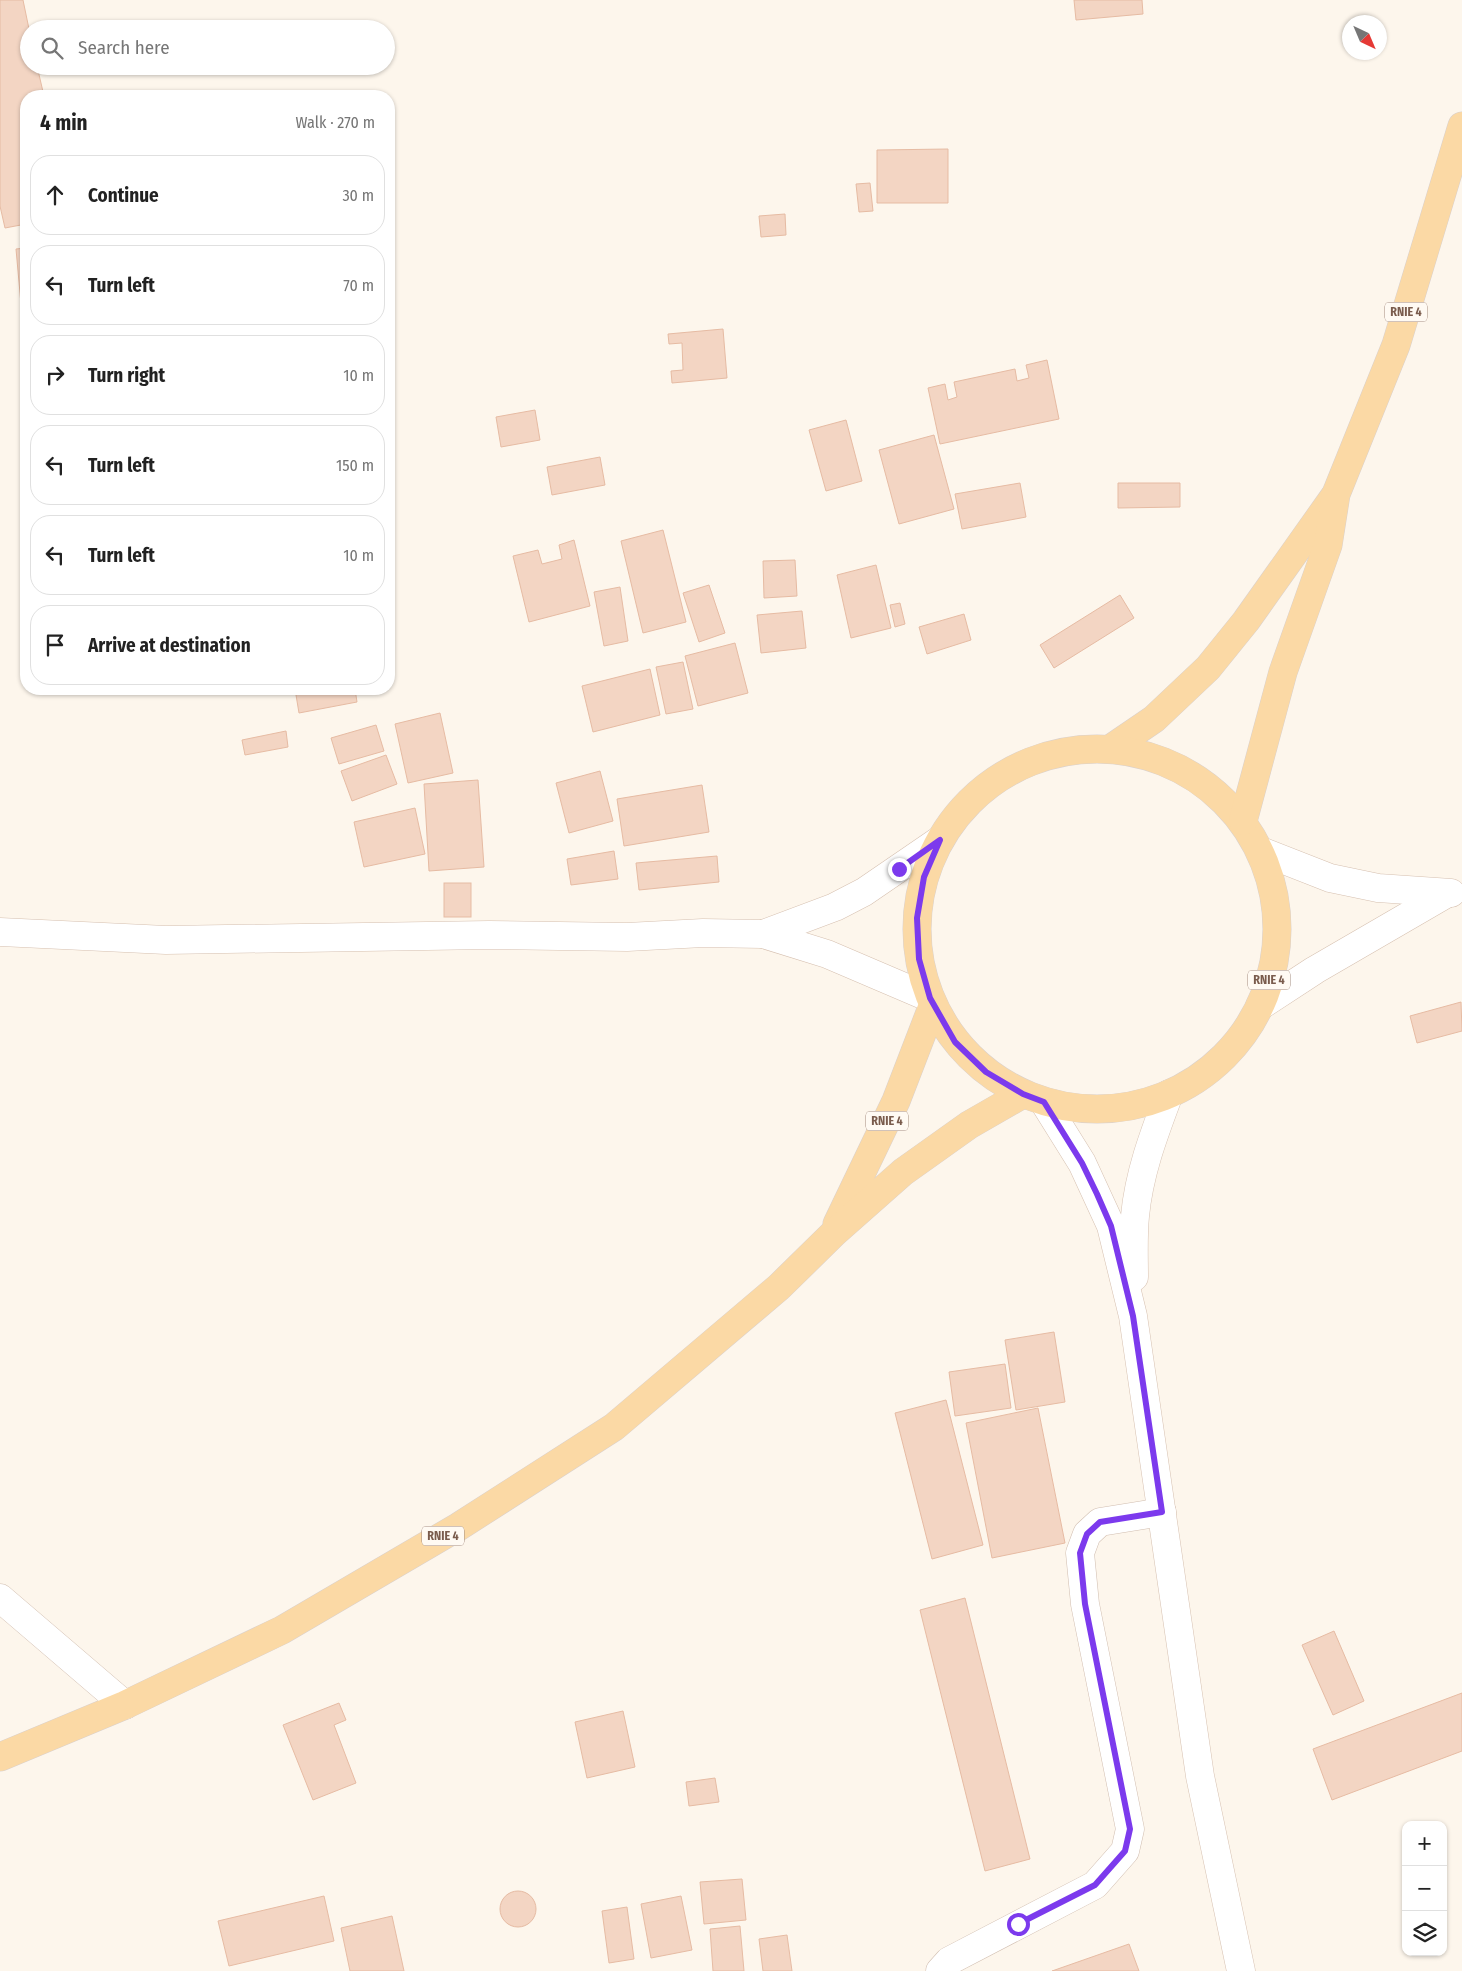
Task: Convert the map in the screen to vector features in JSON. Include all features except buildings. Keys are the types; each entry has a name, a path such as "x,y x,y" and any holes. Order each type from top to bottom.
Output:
{"main road":[{"name":"RNIE 4","path":"1243,821 1283,672 1328,545 1336,494 1396,346 1462,126"},
{"name":"RNIE 4","path":"1110,748 1154,719 1208,668 1246,621 1336,494"},
{"name":"RNIE 4","path":"1110,748 1161,759 1206,784 1243,821 1261,851 1274,889 1278,928 1273,968 1260,1006 1237,1042 1206,1072 1169,1094 1128,1107 1086,1109 1033,1098 986,1072 961,1048 932,1001 919,959 917,918 924,877 940,840 970,802 995,781 1030,761 1070,751 1110,748"},
{"name":"RNIE 4","path":"834,1232 893,1108 932,1001"},
{"name":"RNIE 4","path":"0,1756 125,1705 282,1630 458,1527 614,1427 779,1286 834,1232 903,1172 941,1143 1033,1098"}],"street":[{"path":"763,934 850,900 940,840"},
{"path":"1261,851 1330,878 1378,888 1454,893"},
{"path":"1260,1006 1315,970 1454,893"},
{"path":"0,932 166,940 489,935 627,937 703,933 763,934 826,954 932,1001"},
{"path":"1133,1316 1134,1216 1150,1144 1169,1094"},
{"path":"1033,1098 1082,1163 1111,1226 1133,1316 1200,1776 1241,1971"},
{"path":"940,1971 949,1961 1095,1885 1125,1851 1130,1829 1085,1604 1080,1553 1087,1534 1100,1522 1162,1512"},
{"path":"0,1598 125,1705"}],"route":[{"path":"899,869 940,840 924,877 917,918 919,959 933,1005 955,1042 986,1072 1023,1094 1044,1102 1082,1163 1111,1226 1133,1316 1162,1512 1100,1522 1087,1534 1080,1553 1085,1604 1130,1829 1125,1851 1095,1885 1018,1924"}]}
